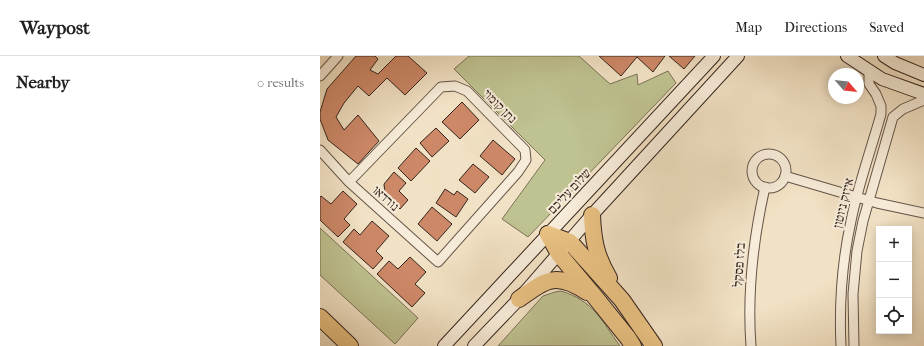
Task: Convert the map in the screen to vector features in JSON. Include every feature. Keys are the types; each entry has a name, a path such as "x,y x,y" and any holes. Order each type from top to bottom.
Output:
{"highway":[{"path":"592,215 595,248 604,270 622,300 654,346"},
{"path":"548,234 570,242 622,300"},
{"path":"548,234 558,254 596,297 633,346"},
{"path":"519,299 536,287 546,282 558,279 569,282 596,297"},
{"path":"320,318 350,346"}],"main road":[{"name":"שלום עליכם","path":"444,346 714,56"},
{"path":"474,346 519,299 592,215 738,56"},
{"path":"847,56 869,71 897,85 924,94"},
{"path":"884,56 924,75"}],"street":[{"path":"320,76 338,56"},
{"name":"אייזק ניוטון","path":"841,346 840,315 843,266 857,197 881,114 878,100 870,84 869,71"},
{"name":"נתן קומוי","path":"349,182 441,87 455,86 467,91 525,150 526,160 518,172 438,262"},
{"name":"אייזק ניוטון","path":"854,346 853,287 857,251 868,200 893,116 903,109 924,100"},
{"name":"נורדאו","path":"320,150 349,182 438,262"},
{"path":"770,154 777,156 782,160 785,166 785,176 784,179 774,188 765,187 756,182 752,170 754,163 758,158 770,154"},
{"path":"785,176 868,200 924,213"},
{"name":"בלז פסקל","path":"751,346 749,322 753,248 765,187"}],"green space":[{"path":"469,56 579,56 610,84 637,74 638,85 668,71 676,83 528,237 502,219 545,160 454,69"},
{"path":"320,228 418,318 395,344 320,275"},
{"path":"561,291 581,300 596,312 620,346 498,346 543,296"}],"building":[{"path":"356,56 375,56 378,59 370,70 378,74 396,56 408,56 427,73 405,95 387,78 369,96 358,86 344,103 336,117 344,130 358,115 379,141 358,164 328,140 320,119 320,112 327,89"},
{"path":"599,56 665,56 653,72 637,57 621,76"},
{"path":"669,56 695,56 684,69"},
{"path":"462,102 479,120 460,139 442,122"},
{"path":"436,128 449,141 432,157 420,143"},
{"path":"493,140 515,159 502,175 480,156"},
{"path":"416,148 430,161 411,181 398,168"},
{"path":"473,164 489,177 475,193 459,180"},
{"path":"394,172 406,183 399,191 408,200 400,209 385,194 384,184"},
{"path":"445,189 454,195 457,191 468,199 456,217 436,203"},
{"path":"343,191 357,204 344,219 350,225 338,237 320,220 320,197 321,196 331,204"},
{"path":"432,207 452,224 437,241 418,224"},
{"path":"372,221 389,236 376,251 383,258 373,269 343,242 354,229 360,235"},
{"path":"410,257 426,272 415,284 425,293 412,307 377,274 389,261 398,269"}]}
